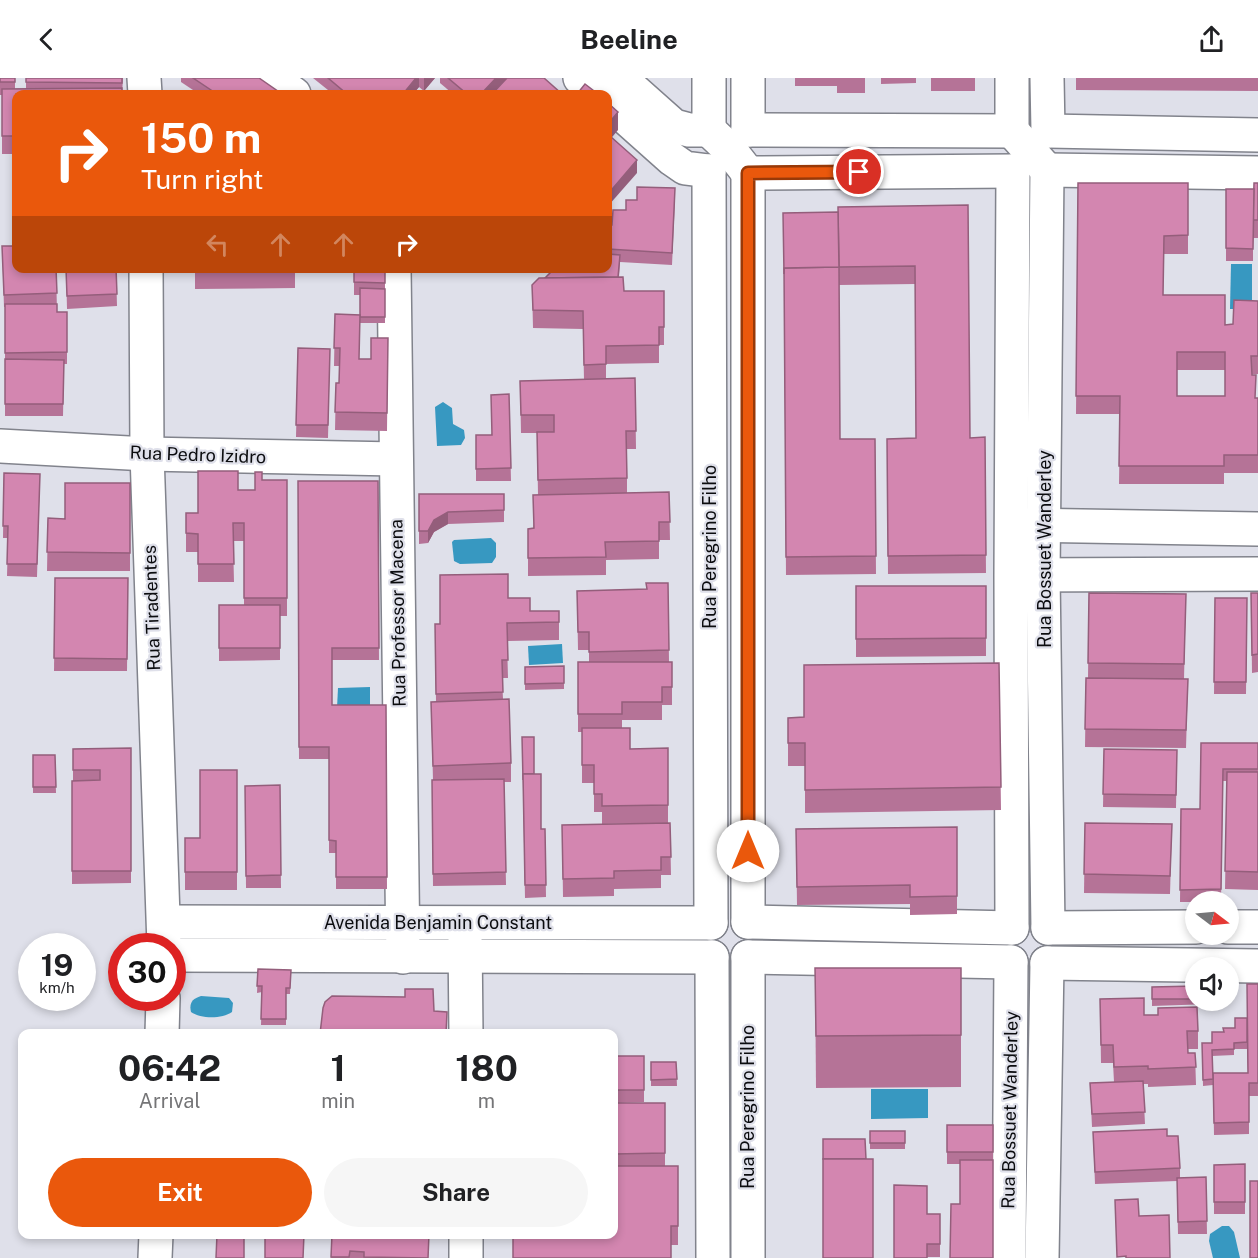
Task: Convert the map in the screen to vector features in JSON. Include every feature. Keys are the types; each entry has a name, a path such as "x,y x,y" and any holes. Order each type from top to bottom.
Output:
{"street":[{"path":"271,78 288,90"},
{"path":"580,78 594,90"},
{"path":"620,78 674,126 689,130 729,151 1030,151 1258,172"},
{"name":"Rua Peregrino Filho","path":"709,78 729,151"},
{"name":"Rua Peregrino Filho","path":"713,1258 730,940 729,151 748,78"},
{"name":"Rua Bossuet Wanderley","path":"1009,1258 1030,945 1044,525 1030,151 1012,78"},
{"name":"Rua Bossuet Wanderley","path":"1042,1258 1030,945 1011,574 1011,525 1030,151 1047,78"},
{"path":"612,106 685,168 729,151 1030,151 1258,135"},
{"name":"Rua Tiradentes","path":"146,273 147,454 164,933"},
{"name":"Rua Professor Macena","path":"394,273 403,957"},
{"name":"Rua Pedro Izidro","path":"0,446 147,454 396,459"},
{"path":"1011,525 1258,529"},
{"path":"1011,574 1258,574"},
{"path":"464,922 466,1029"},
{"name":"Avenida Benjamin Constant","path":"186,933 464,922 730,940 1030,945 1258,966"},
{"path":"1239,927 1258,927"},
{"name":"Avenida Benjamin Constant","path":"1030,945 1185,928"},
{"name":"Rua Peregrino Filho","path":"730,940 748,1258"},
{"name":"Avenida Benjamin Constant","path":"186,955 466,957 730,940"},
{"path":"162,1029 163,1011"},
{"path":"155,1258 156,1239"},
{"path":"466,1239 466,1258"}],"water":[{"path":"1231,264 1252,264 1252,309 1230,309"},
{"path":"443,402 452,408 453,424 464,430 465,438 461,445 437,446 435,407"},
{"path":"491,538 496,543 496,557 492,563 460,564 454,561 452,542 454,540"},
{"path":"562,644 563,663 529,665 528,646"},
{"path":"370,687 370,707 337,708 338,688"},
{"path":"201,996 229,998 233,1003 232,1012 217,1017 206,1017 191,1012 190,1006 193,1000"},
{"path":"871,1089 928,1089 928,1118 871,1119"},
{"path":"1222,1226 1229,1226 1234,1232 1240,1258 1213,1258 1209,1241 1210,1234"}],"building":[{"path":"0,78 15,78 15,82 0,82"},
{"path":"26,78 122,78 122,83 26,82"},
{"path":"193,78 259,78 276,90 211,90"},
{"path":"328,78 416,78 406,90 342,90"},
{"path":"448,78 496,78 485,90 462,90"},
{"path":"507,78 544,78 558,90 496,90"},
{"path":"585,84 593,90 580,90"},
{"path":"122,88 122,90 12,90 12,136 2,136 2,89"},
{"path":"612,107 618,112 612,119"},
{"path":"612,138 637,160 612,189"},
{"path":"1078,183 1188,183 1188,235 1164,236 1163,295 1225,295 1225,325 1233,324 1234,300 1258,301 1258,356 1251,356 1252,375 1256,375 1255,398 1258,398 1258,455 1224,455 1224,466 1119,466 1120,396 1076,396","holes":["1177,352 1225,352 1225,396 1177,396"]},
{"path":"1254,183 1258,183 1258,220 1253,220"},
{"path":"637,187 675,188 672,253 612,249 613,210 626,210 626,200 637,200"},
{"path":"1226,189 1254,189 1253,249 1226,248"},
{"path":"968,205 970,438 985,437 986,555 888,556 887,439 916,438 915,266 839,267 838,207"},
{"path":"838,212 839,267 784,268 784,274 783,213"},
{"path":"2,246 12,246 12,273 56,273 57,293 4,295"},
{"path":"612,254 620,255 618,277 545,278 550,273 612,273"},
{"path":"839,267 840,439 875,439 876,556 786,557 784,268"},
{"path":"66,273 116,273 117,294 67,296"},
{"path":"354,273 385,273 385,283 354,282"},
{"path":"623,277 624,291 664,291 664,327 659,327 659,345 606,346 606,364 584,365 583,311 533,310 532,285 539,278"},
{"path":"360,288 385,289 385,317 360,317"},
{"path":"5,304 57,304 57,312 67,312 67,352 5,353"},
{"path":"335,314 360,315 359,359 371,359 371,338 388,338 387,413 335,412 340,348 334,348"},
{"path":"298,348 330,349 328,425 296,425"},
{"path":"5,359 64,360 63,404 5,404"},
{"path":"635,378 636,431 626,431 627,478 538,480 537,432 554,432 554,415 521,415 520,381"},
{"path":"509,394 511,468 476,469 476,435 492,435 491,395"},
{"path":"198,471 238,471 238,490 255,490 255,472 262,472 262,480 287,480 287,598 244,598 244,523 233,523 234,564 198,564 198,534 186,533 186,513 198,513"},
{"path":"4,473 40,474 37,564 7,564 8,526 3,526"},
{"path":"298,481 378,481 379,648 332,648 332,705 386,705 387,877 336,877 336,841 329,840 329,747 299,747"},
{"path":"65,483 130,483 130,553 47,552 48,518 65,519"},
{"path":"669,492 670,522 659,522 659,541 605,542 606,557 528,558 528,529 534,528 533,495"},
{"path":"419,494 504,494 504,510 448,512 434,520 428,531 419,531"},
{"path":"508,574 508,598 530,598 530,611 559,611 559,622 507,623 508,660 502,660 503,692 436,694 435,624 440,624 440,575"},
{"path":"55,578 128,578 127,659 54,658"},
{"path":"646,583 668,583 669,650 589,652 589,632 578,632 577,591 647,589"},
{"path":"856,586 986,586 986,638 856,639"},
{"path":"1089,593 1186,594 1184,664 1088,663"},
{"path":"1251,593 1258,593 1258,654 1252,655"},
{"path":"1215,598 1247,598 1246,682 1214,682"},
{"path":"219,605 280,605 280,648 219,648"},
{"path":"578,662 672,662 672,687 662,687 662,702 622,702 622,714 578,714"},
{"path":"999,663 1001,787 805,790 805,743 788,743 788,718 804,717 804,665"},
{"path":"564,666 564,683 525,684 525,667"},
{"path":"1086,678 1188,679 1186,730 1085,729"},
{"path":"509,699 511,763 433,766 431,702"},
{"path":"582,728 630,728 630,749 668,748 668,805 602,806 602,794 594,794 594,765 582,765"},
{"path":"522,737 534,737 534,774 523,774 523,780"},
{"path":"1201,743 1258,743 1258,769 1223,769 1221,889 1180,890 1181,809 1200,809"},
{"path":"131,748 131,871 72,871 72,781 100,780 100,770 73,770 73,749"},
{"path":"1104,749 1177,750 1176,795 1103,794"},
{"path":"33,755 55,755 56,787 33,787"},
{"path":"200,770 237,770 237,872 185,872 185,838 200,838"},
{"path":"1227,772 1258,772 1258,872 1225,871"},
{"path":"523,774 541,774 541,829 545,829 546,885 525,885"},
{"path":"504,779 506,872 433,874 432,780"},
{"path":"280,785 281,875 246,876 245,786"},
{"path":"670,823 671,857 661,857 661,870 614,871 614,878 563,879 562,825"},
{"path":"1085,823 1172,824 1170,876 1084,874"},
{"path":"957,827 957,896 910,897 910,885 797,887 796,829"},
{"path":"815,968 961,968 961,1035 816,1036"},
{"path":"258,969 291,970 290,988 286,988 286,1019 261,1019 262,986 257,986"},
{"path":"1247,984 1258,984 1258,1083 1249,1083 1249,1122 1214,1123 1213,1073 1248,1073"},
{"path":"1185,986 1185,999 1152,999 1152,987"},
{"path":"405,989 433,989 434,1011 447,1012 446,1029 321,1029 325,1002 332,996 405,997"},
{"path":"1144,998 1144,1015 1158,1015 1158,1008 1185,1007 1185,1011 1197,1011 1198,1031 1187,1031 1188,1053 1195,1053 1196,1067 1148,1069 1148,1066 1114,1067 1113,1045 1101,1045 1100,999"},
{"path":"1235,1018 1247,1018 1247,1042 1234,1043 1234,1049 1212,1050 1213,1079 1203,1080 1202,1043 1212,1043 1212,1032 1224,1032 1223,1028 1235,1028"},
{"path":"618,1056 644,1056 644,1090 618,1090"},
{"path":"651,1062 676,1062 677,1079 651,1080"},
{"path":"1143,1081 1145,1112 1092,1114 1090,1083"},
{"path":"618,1103 665,1103 665,1153 618,1154"},
{"path":"947,1125 993,1125 993,1152 947,1152"},
{"path":"1167,1129 1167,1136 1178,1136 1180,1168 1095,1172 1093,1132"},
{"path":"870,1131 905,1131 905,1143 870,1143"},
{"path":"823,1139 865,1139 866,1159 823,1159"},
{"path":"823,1159 873,1159 873,1258 823,1258"},
{"path":"960,1160 993,1160 993,1258 950,1258 951,1204 960,1204"},
{"path":"1245,1164 1245,1202 1214,1202 1214,1165"},
{"path":"618,1166 678,1166 678,1226 671,1226 671,1258 513,1258 513,1239 618,1239"},
{"path":"1206,1177 1207,1221 1178,1222 1177,1178"},
{"path":"1250,1181 1258,1181 1258,1258 1250,1258"},
{"path":"894,1185 927,1186 927,1214 940,1214 940,1244 927,1244 927,1258 894,1258"},
{"path":"1138,1199 1139,1216 1169,1215 1170,1258 1117,1257 1115,1200"},
{"path":"217,1239 244,1239 244,1258 216,1258"},
{"path":"265,1239 304,1239 303,1258 265,1258"},
{"path":"332,1239 429,1239 428,1258 364,1257 364,1252 350,1251 349,1257 331,1257"}],"route":[{"path":"748,851 748,173 859,172"}]}
